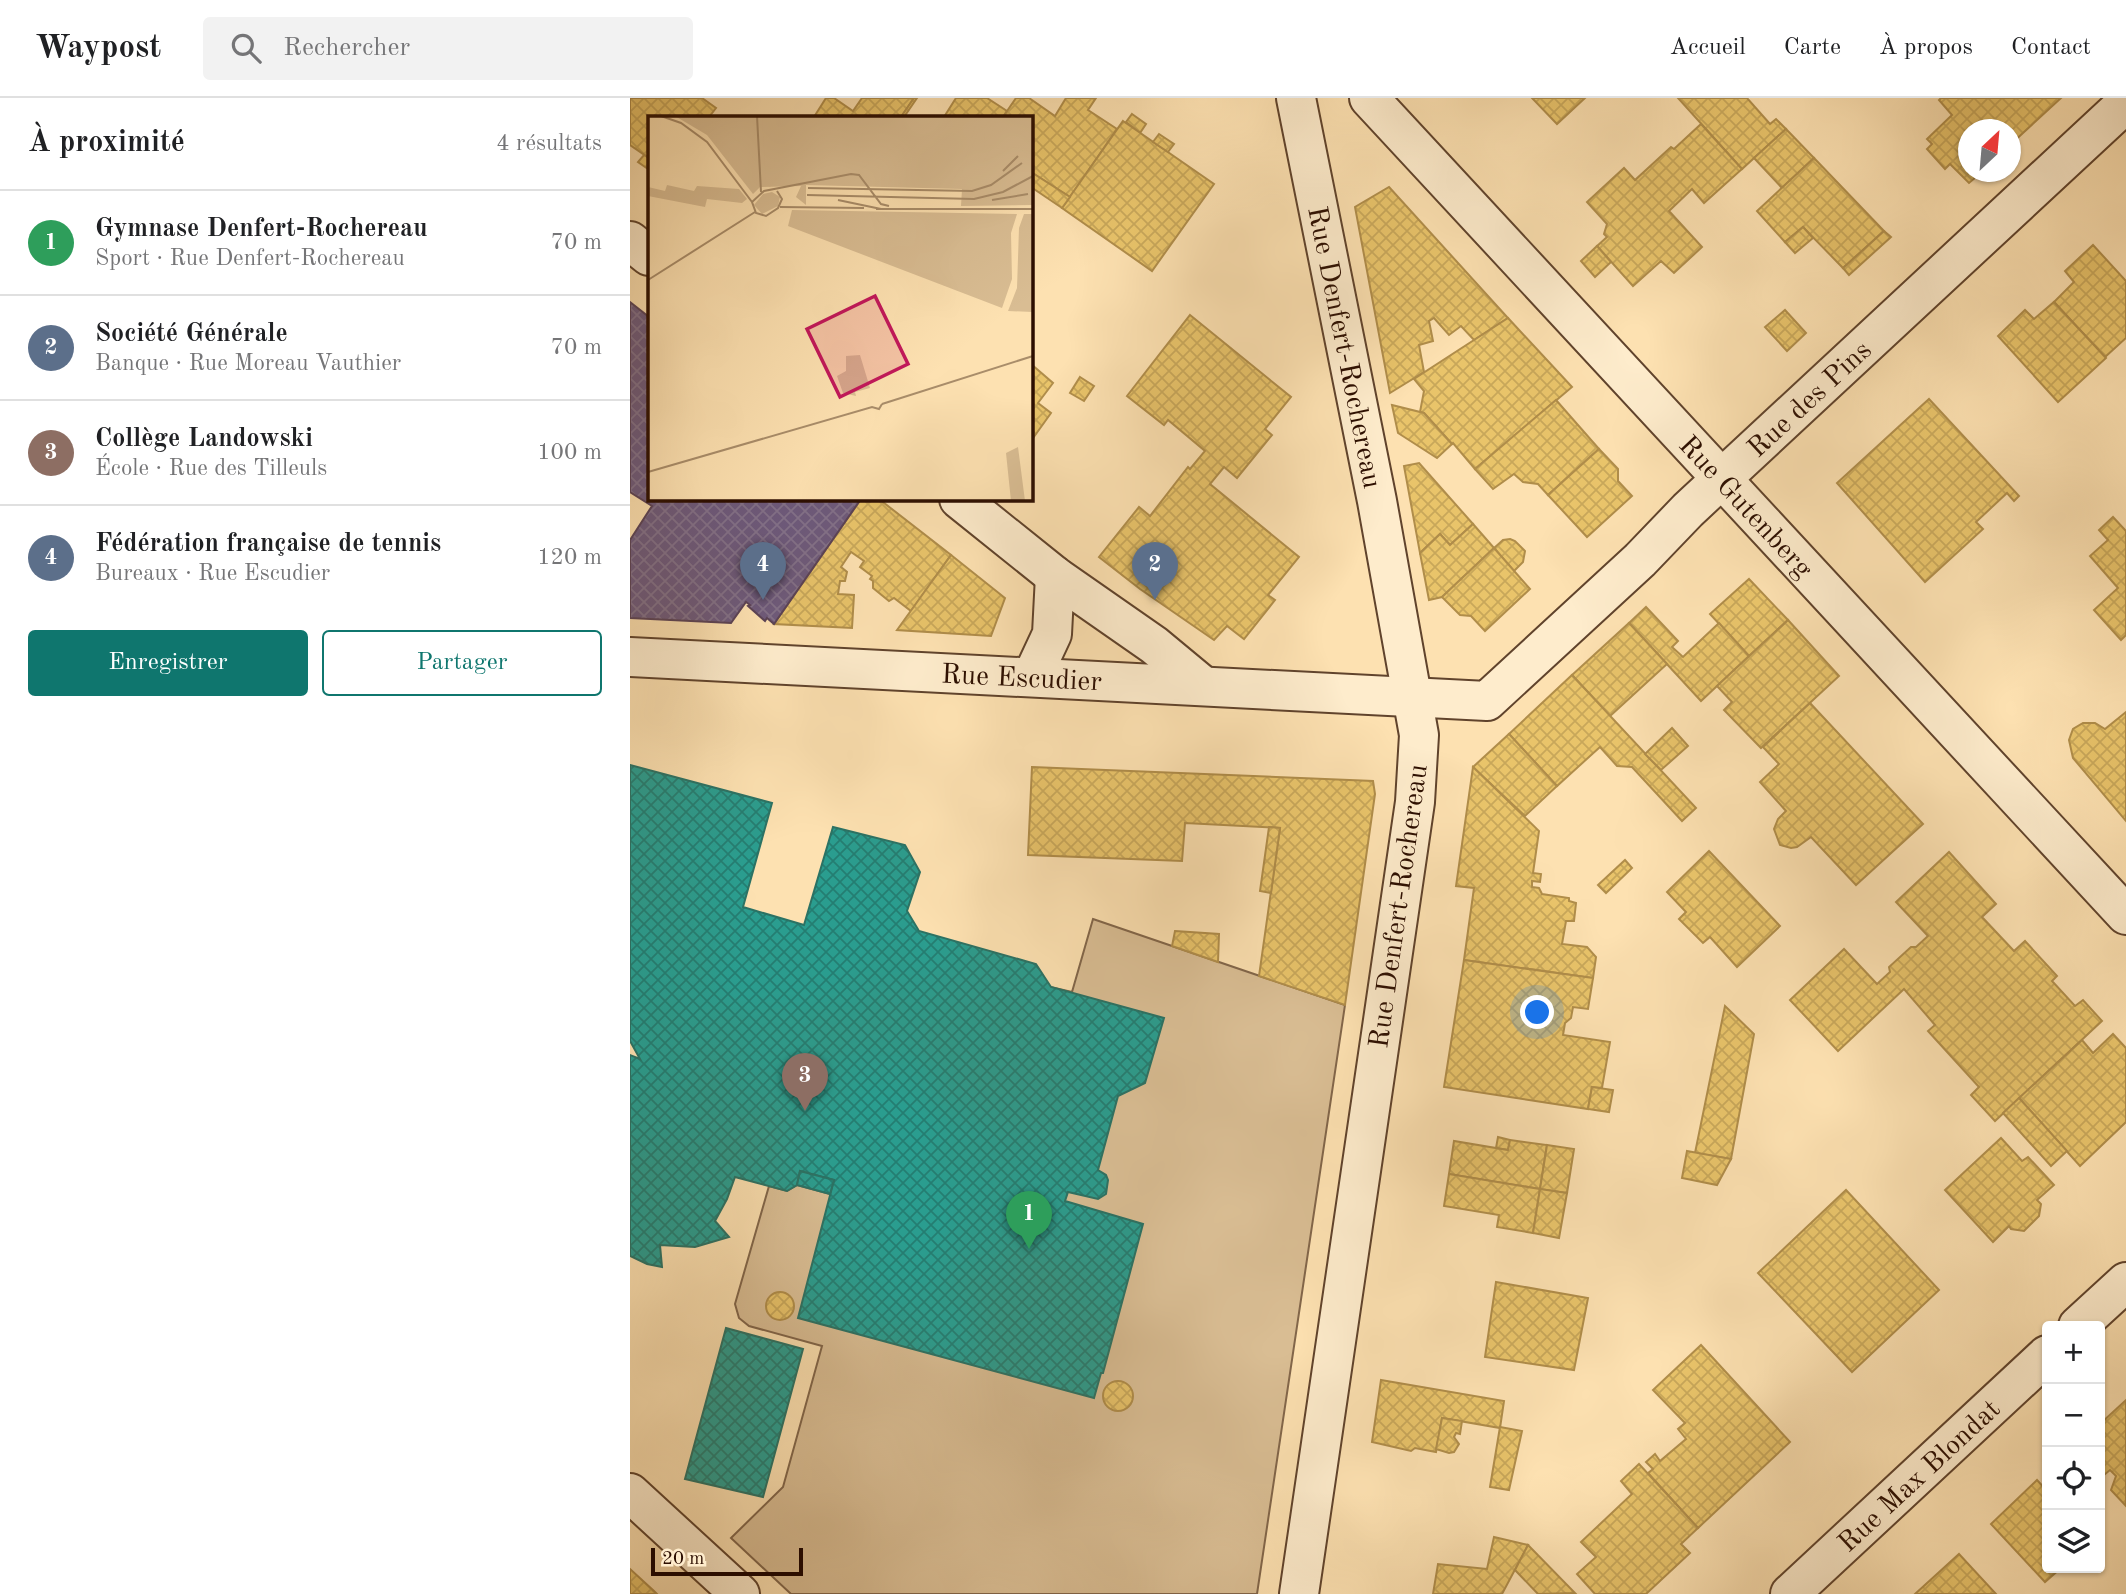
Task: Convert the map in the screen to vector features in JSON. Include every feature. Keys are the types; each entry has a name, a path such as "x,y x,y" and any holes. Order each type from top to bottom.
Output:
{"street":[{"name":"Rue Denfert-Rochereau","path":"1296,98 1377,501 1419,735 1415,802 1299,1594"},
{"name":"Rue Gutenberg","path":"1369,98 2126,915"},
{"name":"Rue des Pins","path":"1412,697 1487,701 2126,103"},
{"path":"630,241 648,256"},
{"path":"960,500 1055,576 1154,645 1201,684"},
{"path":"1032,677 1052,634 1055,576"},
{"name":"Rue Escudier","path":"630,657 1201,684 1412,697"},
{"path":"2083,1321 2126,1282"},
{"name":"Rue Max Blondat","path":"1790,1594 2042,1360"},
{"path":"630,1493 740,1594"}],"shaded area":[{"path":"1093,919 1345,1005 1257,1594 791,1594 731,1538 783,1487 822,1346 749,1326 739,1318 735,1304 769,1186 787,1191 797,1185 830,1194 844,1146 1051,987 1072,992"}],"building: Logements":[{"path":"630,98 702,98 716,108 710,116 648,116 648,157 630,145"},
{"path":"826,98 834,98 853,111 862,98 914,98 902,116 815,116"},
{"path":"914,98 917,98 905,116 902,116"},
{"path":"956,98 987,98 1007,111 1004,116 945,116"},
{"path":"1016,98 1029,98 1055,116 1066,98 1096,98 1088,110 1117,129 1070,197 1032,173 1032,116 1004,116"},
{"path":"1532,98 1585,98 1557,124"},
{"path":"1678,98 1747,98 1770,124 1776,119 1786,129 1742,169"},
{"path":"2061,98 2021,135 2021,119 1958,119 1958,172 1950,164 1945,169 1927,149 1932,144 1927,139 1952,115 1939,100"},
{"path":"1132,114 1146,124 1140,133 1126,122"},
{"path":"1123,121 1214,184 1152,271 1062,208"},
{"path":"1701,124 1742,169 1704,203 1692,189 1669,211 1702,247 1674,273 1661,261 1633,286 1597,246 1607,237 1604,234 1607,224 1587,202 1624,168 1635,180"},
{"path":"1786,129 1814,158 1782,188 1754,158"},
{"path":"1159,134 1174,144 1168,152 1153,142"},
{"path":"644,155 648,157 648,169 638,162"},
{"path":"1814,158 1884,231 1843,268 1803,227 1785,242 1757,211"},
{"path":"1032,173 1070,197 1062,208 1032,188"},
{"path":"1389,187 1508,318 1474,340 1461,326 1449,335 1434,318 1429,321 1433,341 1419,345 1424,372 1390,393 1355,207"},
{"path":"1803,227 1813,238 1795,253 1785,242"},
{"path":"1884,231 1891,237 1849,275 1843,268"},
{"path":"2093,245 2126,281 2126,338 2105,357 2054,302 2074,282 2065,271"},
{"path":"1597,246 1611,262 1595,277 1581,261"},
{"path":"2054,302 2106,358 2058,402 1998,336 2025,310 2034,319"},
{"path":"1785,310 1806,333 1787,351 1765,327"},
{"path":"1190,315 1291,397 1265,429 1272,435 1237,478 1224,467 1210,484 1299,557 1268,595 1275,600 1244,639 1227,626 1214,640 1099,557 1139,507 1150,516 1188,467 1190,469 1205,451 1168,420 1164,425 1127,396"},
{"path":"1508,318 1572,387 1475,469 1453,443 1420,412 1424,391 1414,379"},
{"path":"1032,365 1053,383 1038,403 1051,413 1032,440"},
{"path":"1080,377 1094,386 1084,401 1070,393"},
{"path":"1929,399 2019,496 2014,501 2007,493 1976,522 1983,529 1925,582 1837,483"},
{"path":"1556,400 1599,449 1548,495 1538,484 1523,482 1514,474 1493,489 1475,469"},
{"path":"1392,405 1424,413 1452,444 1437,458 1398,433"},
{"path":"1599,449 1618,469 1618,481 1632,496 1587,537 1548,495"},
{"path":"1419,463 1473,524 1450,545 1440,534 1420,553 1404,466"},
{"path":"860,500 880,500 951,555 911,611 894,598 889,601 873,588 873,581 870,579 872,576 860,567 864,561 851,552 841,567 847,572 845,581 840,581 838,594 854,595 852,628 774,624"},
{"path":"2113,517 2126,531 2126,635 2121,640 2094,610 2118,588 2090,556 2108,540 2099,530"},
{"path":"1473,524 1494,548 1442,597 1429,600 1420,553 1440,534 1450,545"},
{"path":"1510,539 1525,551 1523,562 1514,571 1494,548 1503,540"},
{"path":"1494,548 1530,589 1485,631 1471,616 1460,615 1442,597"},
{"path":"951,555 1005,598 991,636 897,630"},
{"path":"1749,579 1788,620 1749,656 1710,614"},
{"path":"1646,607 1678,641 1672,647 1683,657 1719,623 1749,656 1701,701 1629,623"},
{"path":"1788,620 1839,676 1761,748 1724,710 1732,702 1717,686"},
{"path":"1629,623 1667,664 1610,716 1572,675"},
{"path":"1572,675 1696,808 1682,821 1632,767 1617,766 1600,747 1557,786 1509,734"},
{"path":"1810,703 1923,824 1856,885 1811,837 1797,847 1780,845 1774,829 1778,819 1786,811 1760,782 1779,764 1763,747"},
{"path":"2126,712 2126,821 2073,758 2069,740 2073,729 2083,723 2095,723 2105,729"},
{"path":"1672,728 1688,746 1661,770 1645,754"},
{"path":"1509,734 1557,786 1525,816 1473,767"},
{"path":"1032,767 1373,781 1375,794 1345,1005 1259,976 1280,828 1185,823 1182,861 1028,855"},
{"path":"1473,767 1539,831 1533,873 1541,874 1540,882 1532,881 1532,887 1539,888 1542,894 1569,898 1569,901 1576,903 1574,921 1566,921 1562,944 1587,947 1596,957 1593,978 1464,960 1474,888 1456,886"},
{"path":"1269,827 1280,828 1271,893 1260,891"},
{"path":"1709,851 1780,926 1737,967 1710,937 1703,943 1679,919 1686,912 1667,892"},
{"path":"1949,852 1996,904 1982,917 2014,951 2025,941 2057,976 2052,981 2075,1006 2083,1000 2102,1021 1995,1121 1971,1095 1979,1087 1928,1031 1935,1025 1904,989 1838,1051 1790,1000 1844,949 1877,984 1890,972 1889,967 1928,936 1896,902"},
{"path":"1625,860 1632,868 1606,893 1598,885"},
{"path":"1175,931 1219,934 1218,962 1172,946"},
{"path":"1464,960 1593,978 1588,1009 1573,1007 1571,1018 1565,1023 1563,1035 1610,1042 1602,1088 1592,1087 1588,1109 1444,1087"},
{"path":"1725,1006 1754,1034 1731,1159 1695,1153"},
{"path":"2113,1034 2126,1048 2126,1122 2080,1166 2019,1098 2082,1040 2093,1053"},
{"path":"1592,1087 1613,1090 1609,1112 1588,1109"},
{"path":"2019,1098 2067,1151 2051,1166 2003,1113"},
{"path":"1498,1137 1510,1140 1508,1150 1496,1148"},
{"path":"2001,1138 2022,1161 2028,1157 2054,1185 2037,1200 2041,1204 2039,1216 2024,1231 2011,1229 2009,1226 1993,1242 1945,1190"},
{"path":"1510,1140 1547,1145 1540,1189 1449,1174 1454,1141 1508,1150"},
{"path":"1547,1145 1574,1149 1567,1193 1540,1189"},
{"path":"1687,1151 1731,1159 1717,1185 1682,1178"},
{"path":"1449,1174 1540,1189 1533,1233 1497,1227 1499,1215 1444,1206"},
{"path":"1540,1189 1567,1193 1559,1238 1533,1233"},
{"path":"1846,1190 1939,1290 1852,1372 1758,1273"},
{"path":"1496,1282 1588,1298 1574,1370 1485,1357"},
{"path":"780,1292 790,1296 794,1306 790,1316 780,1320 770,1316 766,1306 770,1296"},
{"path":"1701,1345 1790,1442 1698,1528 1648,1473 1653,1469 1646,1462 1655,1454 1660,1461 1686,1439 1678,1429 1685,1423 1653,1390"},
{"path":"1381,1380 1504,1401 1500,1428 1442,1418 1436,1452 1415,1448 1411,1451 1372,1442"},
{"path":"1118,1381 1129,1385 1133,1396 1129,1407 1118,1411 1107,1407 1103,1396 1107,1385"},
{"path":"2126,1400 2126,1506 2111,1490 2116,1476 2110,1470 2105,1474 2105,1419"},
{"path":"1442,1418 1462,1421 1460,1434 1456,1433 1454,1437 1459,1444 1454,1452 1436,1449"},
{"path":"1500,1427 1522,1431 1509,1490 1490,1487"},
{"path":"1639,1464 1698,1528 1681,1544 1690,1553 1646,1594 1595,1594 1577,1574 1596,1557 1581,1542 1632,1494 1621,1481"},
{"path":"2037,1480 2042,1486 2042,1573 2055,1573 2045,1582 1991,1524"},
{"path":"1494,1537 1528,1545 1502,1594 1433,1594 1438,1564 1487,1569"},
{"path":"1528,1545 1575,1593 1538,1594 1515,1570"},
{"path":"1959,1554 1996,1594 1915,1594"},
{"path":"630,1569 654,1591 657,1594 630,1594"}],"building: Bureaux":[{"path":"630,302 648,316 648,500 860,500 774,624 767,618 765,621 746,602 731,623 630,618 630,540 652,506 630,492"}],"building: Écoles":[{"path":"630,765 772,803 743,907 804,925 833,827 905,845 920,872 907,911 919,931 1036,964 1051,987 1164,1018 1145,1083 1118,1096 1098,1170 1106,1175 1108,1180 1106,1194 1098,1199 1068,1192 1065,1201 1143,1224 1094,1398 798,1318 834,1180 800,1171 797,1185 787,1191 735,1177 715,1221 729,1237 695,1247 660,1245 662,1267 630,1256 630,1055 640,1059 630,1041"},
{"path":"800,1171 834,1180 830,1194 797,1185"},
{"path":"726,1328 803,1349 763,1497 685,1479"}],"place":[{"name":"Fédération française de tennis","path":"763,600"},
{"name":"Société Générale","path":"1155,600"},
{"name":"Collège Landowski","path":"805,1111"},
{"name":"Gymnase Denfert-Rochereau","path":"1029,1249"}]}
